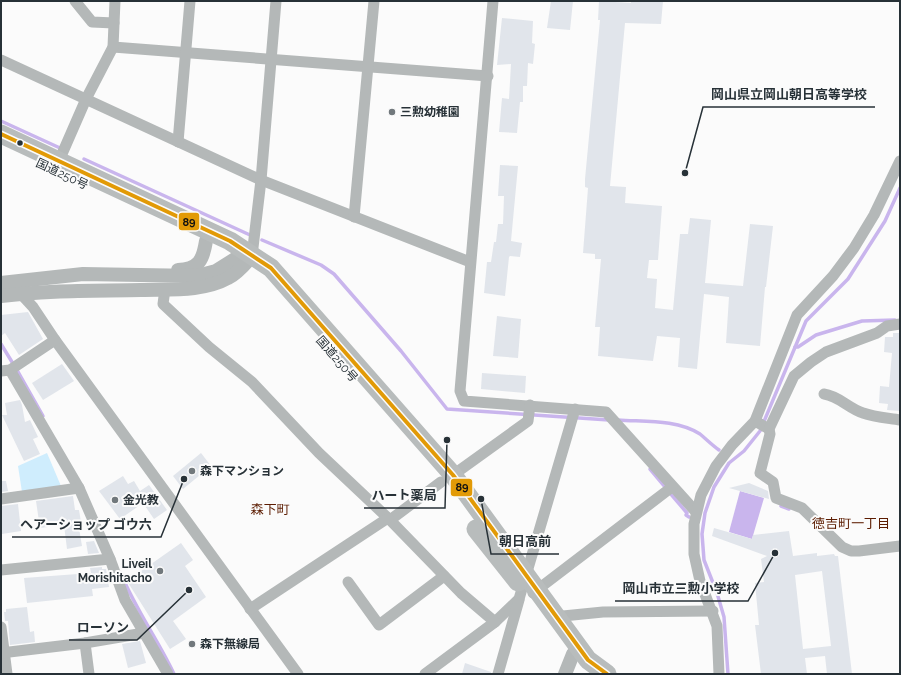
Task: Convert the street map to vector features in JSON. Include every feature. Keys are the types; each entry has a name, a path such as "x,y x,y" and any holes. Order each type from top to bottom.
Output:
{"highway":[{"name":"国道250号","path":"1,134 57,165 244,260"},
{"name":"国道250号","path":"1,146 57,165 230,241 244,260 297,313 447,478 501,562 552,617 576,651 587,674"},
{"name":"国道250号","path":"576,651 607,674"}],"street":[{"path":"75,1 92,22 114,23"},
{"path":"57,165 86,99 113,47 115,1"},
{"path":"178,142 190,1"},
{"path":"1,296 208,286 228,278 244,260 260,180 276,1"},
{"path":"354,217 374,1"},
{"path":"493,1 488,76 470,262 460,391 464,400 529,411 573,414 606,412 696,512"},
{"path":"113,47 488,76"},
{"path":"1,60 260,180 470,262"},
{"path":"762,425 797,315 833,276 854,248 874,215 900,161"},
{"path":"150,275 159,271 187,270 196,266 204,253 206,241"},
{"path":"3,281 83,274 197,276 244,260"},
{"path":"3,281 21,294 32,307 54,340 298,674"},
{"path":"165,289 163,304 209,347 252,382 319,453 389,519 460,594 495,622"},
{"path":"719,674 717,626 713,611 696,568 693,539 696,512 701,495 716,466 732,445 762,425 794,376 826,352 877,333 886,326 900,324"},
{"path":"54,340 6,370 79,488 110,559 125,600 168,674"},
{"path":"824,394 834,396 864,413 900,420"},
{"path":"250,609 389,519 447,478 529,411"},
{"path":"498,674 527,589 573,414"},
{"path":"762,425 770,434 760,473 773,482 776,498 802,508 842,547 851,551 900,546"},
{"path":"425,674 495,622 527,589 672,487"},
{"path":"1,499 79,488"},
{"path":"1,570 110,559"},
{"path":"348,582 378,625 444,576"},
{"path":"552,617 603,612 713,611"},
{"path":"1,626 3,653 7,674"},
{"path":"3,653 85,643 144,633"},
{"path":"85,643 89,674"},
{"path":"566,674 576,651"}],"shaded area":[{"path":"47,453 61,486 22,492 18,466"},
{"path":"740,491 764,498 752,539 729,532"}],"building":[{"path":"551,1 573,1 570,30 547,28"},
{"path":"599,1 631,3 631,1 663,1 661,24 625,23 610,186 626,187 625,203 662,206 658,260 649,260 647,278 657,279 655,308 673,310 680,234 688,234 690,218 711,220 705,283 743,286 750,224 773,226 765,287 760,346 726,343 729,297 704,294 697,369 678,367 680,338 657,336 653,361 598,356 600,327 595,327 601,259 595,259 595,254 583,253 588,188 585,187 585,179 600,20 598,20"},
{"path":"502,18 533,21 532,43 535,44 533,64 528,63 527,86 523,86 523,102 520,102 517,133 499,132 502,98 509,99 511,64 497,65"},
{"path":"500,165 518,166 511,241 522,243 520,257 509,257 505,296 484,293 487,262 491,262 494,242 496,242 498,224 503,224 504,196 498,196"},
{"path":"28,312 43,339 19,355 5,333 1,336 1,315"},
{"path":"497,316 521,319 518,358 493,356"},
{"path":"893,333 900,333 900,411 887,410 888,404 879,403 880,386 889,387 892,353 884,352 885,337 893,337"},
{"path":"62,364 74,381 43,400 32,383"},
{"path":"482,373 526,376 525,393 481,389"},
{"path":"20,400 25,422 30,420 38,437 33,439 40,454 24,461 2,415 7,415 5,403"},
{"name":"森下マンション","path":"201,453 211,466 183,489 173,476"},
{"path":"123,476 128,484 134,481 140,491 149,485 167,510 154,519 143,503 120,519 99,491"},
{"path":"1,481 6,481 8,491 1,492"},
{"path":"749,483 768,491 769,499 729,488"},
{"path":"73,496 75,510 79,510 81,522 78,522 82,546 67,549 64,525 40,528 36,501"},
{"path":"18,504 21,531 2,534 1,506"},
{"path":"714,528 752,539 753,535 789,531 793,556 817,553 817,556 834,554 835,556 838,556 852,674 827,674 825,656 805,658 807,674 761,674 755,625 759,625 755,583 764,582 761,559 767,556 712,536","holes":["822,571 831,646 803,649 795,575"]},
{"path":"94,541 99,553 88,554 86,542"},
{"path":"181,543 193,560 185,566 206,597 173,621 186,639 170,649 127,581"},
{"path":"102,567 102,569 106,569 109,587 92,589 93,596 27,603 24,578 91,573 90,568"},
{"path":"27,607 30,632 34,631 35,642 10,645 8,621 5,621 4,612 6,612 6,609"},
{"path":"140,641 146,663 128,668 122,644"},
{"path":"465,663 491,672 491,674 462,674"}],"waterway":[{"path":"1,121 60,148"},
{"path":"84,159 250,235"},
{"path":"728,674 724,617 717,593 704,560 702,534 705,513 714,487 729,463 744,451 760,431 806,321 848,279 885,221 900,188"},
{"path":"262,240 321,265 334,274 401,351 447,409 609,420"},
{"path":"795,347 798,347 816,335 862,321 895,320"},
{"path":"1,344 12,362"},
{"path":"17,370 43,416"},
{"path":"618,420 660,422 681,426 700,434 719,450"},
{"path":"650,469 666,488"},
{"path":"670,493 689,517"},
{"path":"781,506 789,509"},
{"path":"122,576 174,674"}],"transit line":[{"name":"89","path":"1,134 230,241 271,268 453,475 588,660 607,674"}],"place":[{"name":"三勲幼稚園","path":"392,112"},
{"name":"岡山県立岡山朝日高等学校","path":"685,173"},
{"name":"ハート薬局","path":"447,440"},
{"name":"森下マンション","path":"192,471"},
{"name":"ヘアーショップ ゴウ六","path":"184,479"},
{"name":"朝日高前","path":"481,499"},
{"name":"金光教","path":"115,500"},
{"name":"岡山市立三勲小学校","path":"775,553"},
{"name":"Liveil Morishitacho","path":"160,571"},
{"name":"ローソン","path":"189,590"},
{"name":"森下無線局","path":"192,644"}],"district":[{"name":"森下町","path":"270,509"},
{"name":"徳吉町一丁目","path":"851,523"}]}
